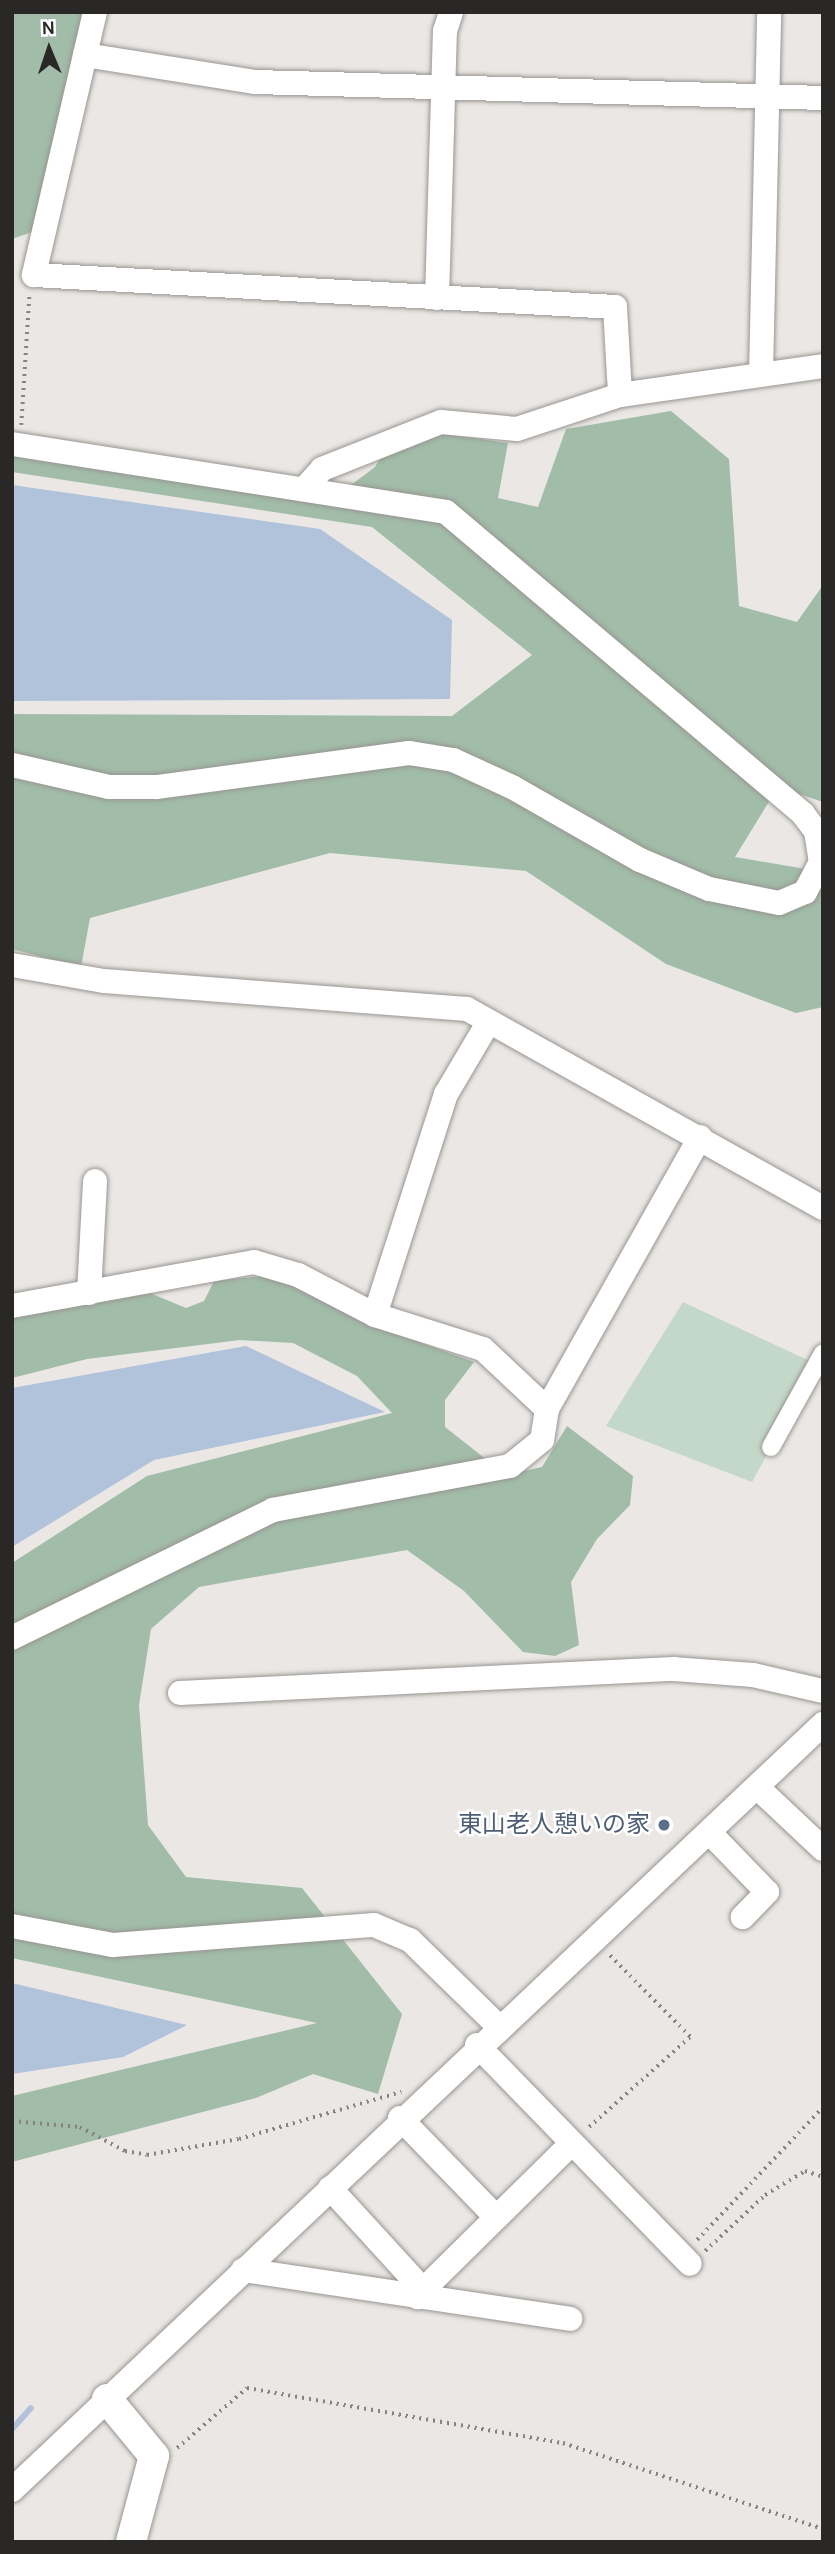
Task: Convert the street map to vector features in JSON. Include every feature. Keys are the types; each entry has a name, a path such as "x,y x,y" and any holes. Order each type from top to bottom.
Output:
{"street":[{"path":"95,12 33,275 615,307 620,395"},
{"path":"437,298 443,91 451,12"},
{"path":"761,374 769,12"},
{"path":"85,55 255,82 443,91 823,98"},
{"path":"305,488 322,469 441,422 517,429 620,395 823,366"},
{"path":"12,765 110,787 156,788 409,753 453,760 512,786 640,860 709,889 779,903 815,881 821,846 803,814 464,523 446,512 16,444"},
{"path":"14,967 104,981 467,1009 823,1208"},
{"path":"375,1315 446,1094 488,1023"},
{"path":"12,1638 273,1510 510,1466 542,1440 547,1409 700,1137"},
{"path":"89,1293 95,1181"},
{"path":"12,1307 254,1262 298,1275 375,1315 483,1349 547,1409"},
{"path":"771,1447 823,1353"},
{"path":"180,1693 673,1669 753,1675 823,1691"},
{"path":"15,2481 107,2399 477,2045 710,1833 823,1724"},
{"path":"758,1788 823,1849"},
{"path":"710,1833 767,1892 743,1917"},
{"path":"12,1926 113,1945 374,1925 419,1948 499,2027"},
{"path":"477,2045 685,2261"},
{"path":"400,2118 495,2216"},
{"path":"421,2294 495,2216 572,2143"},
{"path":"330,2188 421,2294"},
{"path":"243,2270 421,2294 570,2319"},
{"path":"107,2399 154,2456 131,2542"}],"path":[{"path":"16,444 33,275"},
{"path":"572,2143 690,2037 592,1938"},
{"path":"12,2121 80,2127 125,2151 147,2155 239,2139 398,2091 419,2101"},
{"path":"685,2261 823,2106"},
{"path":"685,2261 765,2195 805,2171 823,2177"},
{"path":"152,2470 247,2388 563,2443 823,2529"}],"green space":[{"path":"12,12 87,12 35,231 12,239"},
{"path":"671,411 729,459 739,606 797,622 823,585 823,802 778,787 735,857 823,872 823,1007 796,1013 666,964 526,871 330,853 90,918 81,967 12,949 12,714 452,716 532,655 372,527 12,472 12,453 331,500 375,467 399,427 508,443 498,498 538,507 566,429"},
{"path":"273,1275 369,1324 474,1362 445,1400 445,1427 506,1475 542,1467 567,1426 633,1476 630,1505 597,1539 571,1582 579,1645 555,1656 523,1652 464,1591 407,1550 199,1587 151,1629 139,1705 148,1825 186,1877 302,1888 402,2014 378,2094 313,2074 256,2098 12,2162 12,2096 317,2023 12,1958 12,1563 147,1476 392,1413 357,1376 293,1343 240,1340 87,1359 12,1378 12,1316 150,1293 186,1308 204,1301 214,1281"},
{"path":"683,1302 816,1364 752,1482 606,1426"}],"water":[{"path":"12,485 320,529 452,620 450,699 12,701"},
{"path":"246,1346 385,1412 154,1460 12,1547 12,1388"},
{"path":"12,1983 187,2025 123,2057 12,2074"}],"waterway":[{"path":"12,2429 31,2408"}],"place":[{"name":"東山老人憩いの家","path":"664,1825"}]}
